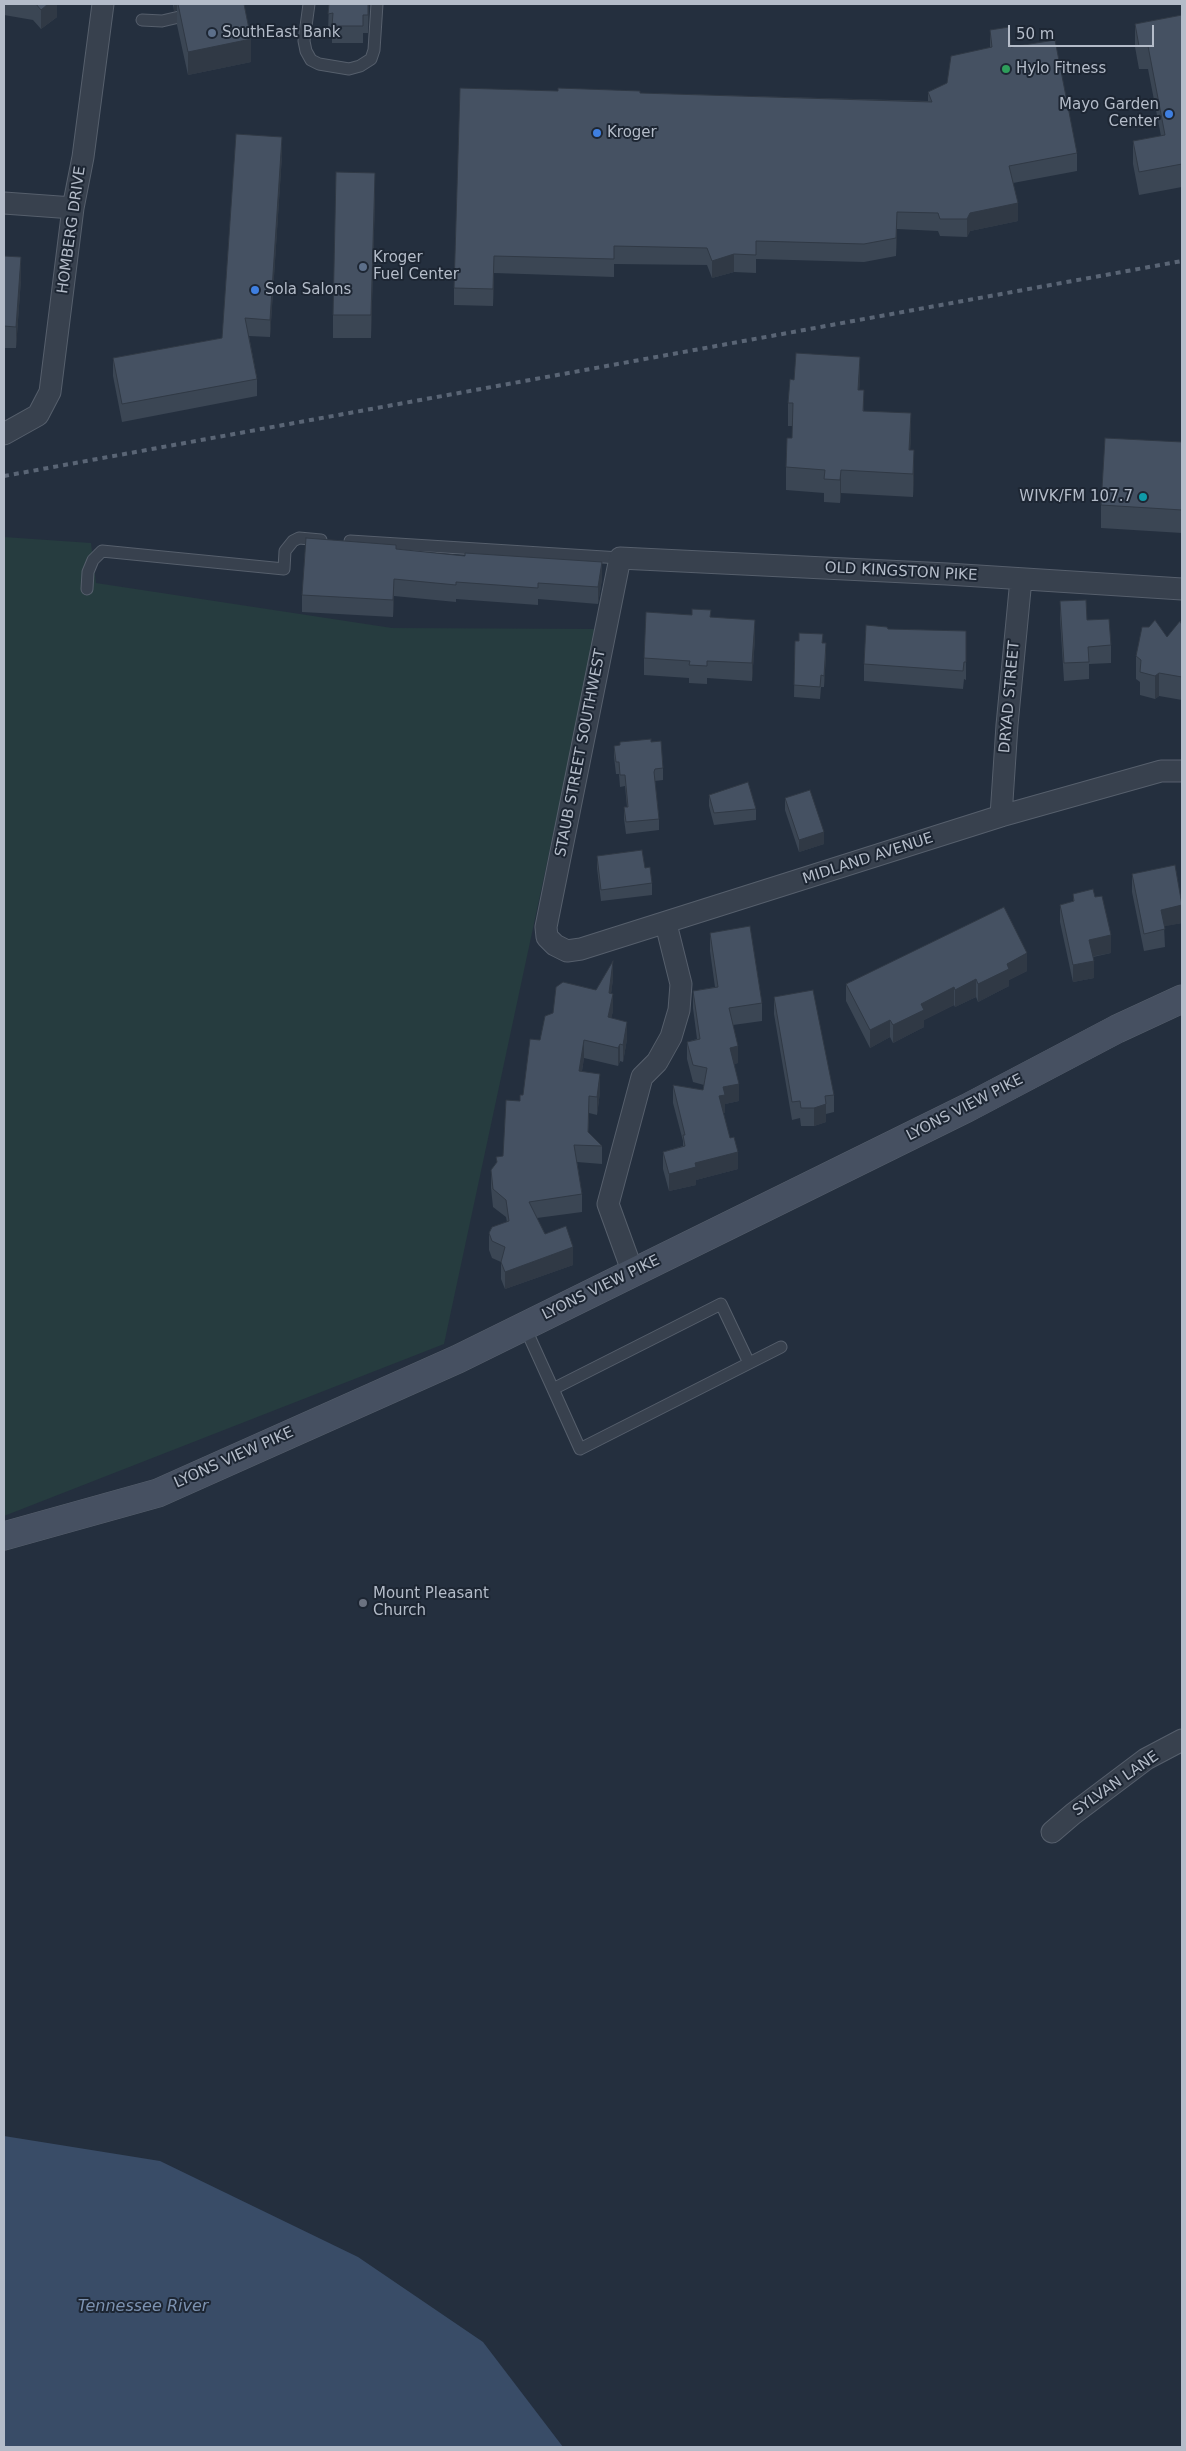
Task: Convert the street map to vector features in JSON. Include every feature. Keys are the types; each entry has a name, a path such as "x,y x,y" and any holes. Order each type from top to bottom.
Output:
{"street":[{"name":"HOMBERG DRIVE","path":"4,434 38,415 50,392 73,208 83,157 103,4"},
{"path":"4,202 73,208"},
{"name":"OLD KINGSTON PIKE","path":"620,558 1021,578 1182,589"},
{"name":"STAUB STREET SOUTHWEST","path":"556,945 547,937 546,927 620,558"},
{"name":"DRYAD STREET","path":"1001,816 1007,725 1021,578"},
{"name":"MIDLAND AVENUE","path":"556,945 567,951 581,949 666,924 1001,816 1161,772 1182,771"},
{"path":"633,1272 608,1204 642,1077 658,1062 671,1037 679,1010 682,984 666,924"},
{"name":"LYONS VIEW PIKE","path":"4,1536 158,1493 458,1358 967,1108 1117,1029 1182,999"},
{"name":"SYLVAN LANE","path":"1052,1832 1146,1759 1182,1740"}],"lane":[{"path":"309,4 304,41 306,51 312,60 319,64 349,69 360,66 371,59 374,50 377,4"},
{"path":"142,20 162,21 208,10"},
{"path":"87,589 88,572 93,560 102,551 284,569 285,550 293,541 299,538 620,558"},
{"path":"553,1389 721,1304 749,1363"},
{"path":"524,1325 580,1449 781,1347"}],"green space":[{"path":"4,537 91,543 96,583 392,628 597,629 444,1344 4,1516"}],"water":[{"name":"Tennessee River","path":"4,2136 160,2161 358,2257 483,2342 563,2447 4,2447"}],"building":[{"path":"36,4 48,4 41,10"},
{"path":"178,4 244,4 251,39 188,52"},
{"path":"329,4 368,4 368,15 363,15 363,26 332,26 333,13 328,14"},
{"name":"Mayo Garden Center","path":"1182,15 1182,164 1139,172 1133,141 1165,135 1148,46 1139,46 1135,24"},
{"path":"1009,27 1011,47 1055,40 1077,153 1009,166 1018,203 970,213 967,219 940,219 938,213 897,212 896,238 864,244 756,241 756,255 734,254 712,261 707,248 614,246 614,259 494,256 493,289 454,288 460,88 558,91 558,88 640,91 640,93 932,102 928,92 947,83 951,56 992,47 990,30"},
{"path":"236,134 282,137 270,320 245,318 257,379 122,404 113,358 222,338"},
{"name":"Kroger Fuel Center","path":"336,172 375,173 371,315 333,315"},
{"path":"4,256 21,257 16,327 4,326"},
{"path":"796,353 860,357 858,390 864,390 863,411 911,413 909,450 914,450 913,474 841,470 840,480 824,479 825,470 786,467 787,438 792,438 793,403 788,403 790,379 794,380"},
{"name":"WIVK/FM 107.7","path":"1105,438 1182,442 1182,510 1101,505"},
{"path":"306,538 396,545 396,549 465,556 465,553 602,562 598,587 538,583 538,588 456,582 456,585 394,579 393,600 302,595"},
{"path":"1086,600 1087,620 1109,619 1111,645 1088,647 1089,662 1064,663 1060,601"},
{"path":"692,609 711,610 710,617 755,620 752,663 707,661 707,666 689,665 690,661 644,658 646,612 692,615"},
{"path":"1155,620 1167,637 1180,621 1182,625 1182,677 1159,673 1155,676 1140,672 1141,660 1136,656 1142,627 1149,627"},
{"path":"866,625 887,627 888,629 966,631 966,662 964,662 963,671 864,664"},
{"path":"799,633 823,634 822,643 826,643 824,676 821,675 820,687 794,685 795,641 799,641"},
{"path":"651,739 651,742 661,741 663,768 655,769 654,772 659,819 626,822 624,807 628,807 625,775 620,775 619,762 616,762 614,746 620,745 620,742"},
{"path":"748,782 756,809 714,813 709,795"},
{"path":"810,790 824,832 799,840 785,798"},
{"path":"642,850 645,868 650,867 652,883 601,890 597,856"},
{"path":"1175,865 1182,905 1161,910 1165,929 1144,934 1132,874"},
{"path":"1093,889 1095,897 1102,896 1111,935 1089,940 1094,961 1073,965 1060,905 1074,901 1073,894"},
{"path":"1004,907 1027,953 1007,964 1009,969 978,984 976,979 955,990 954,987 921,1004 924,1010 893,1025 890,1020 870,1030 846,984"},
{"path":"750,926 762,1003 729,1008 738,1046 730,1048 739,1084 723,1087 725,1095 719,1096 730,1138 734,1137 738,1152 695,1163 696,1167 669,1174 663,1152 685,1146 683,1135 685,1135 673,1085 703,1090 707,1068 693,1065 687,1042 700,1039 693,991 718,987 710,933"},
{"path":"613,961 609,993 613,994 608,1017 627,1022 623,1045 620,1044 618,1048 584,1040 579,1071 600,1074 597,1097 589,1096 588,1132 602,1146 574,1145 582,1194 529,1202 545,1234 566,1226 573,1247 505,1272 501,1262 505,1247 492,1241 489,1233 492,1227 509,1221 506,1200 493,1189 491,1170 497,1162 496,1157 503,1156 506,1100 520,1101 520,1095 523,1095 530,1039 540,1040 545,1016 553,1013 556,987 563,982 596,990"},
{"path":"813,990 834,1095 825,1096 826,1104 814,1108 801,1108 800,1101 792,1102 774,997"}],"railway":[{"path":"4,476 1182,261"}],"place":[{"name":"SouthEast Bank","path":"212,33"},
{"name":"Hylo Fitness","path":"1006,69"},
{"name":"Mayo Garden Center","path":"1169,114"},
{"name":"Kroger","path":"597,133"},
{"name":"Kroger Fuel Center","path":"363,267"},
{"name":"Sola Salons","path":"255,290"},
{"name":"WIVK/FM 107.7","path":"1143,497"},
{"name":"Mount Pleasant Church","path":"363,1603"}]}
